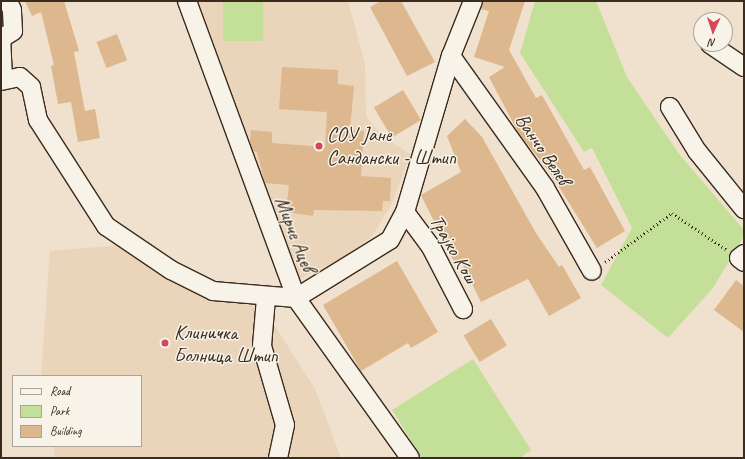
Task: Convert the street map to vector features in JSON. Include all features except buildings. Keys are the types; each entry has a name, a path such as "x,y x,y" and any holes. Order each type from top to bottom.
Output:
{"street":[{"path":"8,1 12,10 13,31 2,37 2,80 20,77 31,87 38,120 106,226 171,270 213,291 266,298 296,298 390,240 405,212 451,56 473,1"},
{"name":"Мирче Ацев","path":"187,1 296,298 410,458"},
{"path":"722,52 744,67"},
{"name":"Ванчо Велев","path":"451,56 545,188 592,271"},
{"path":"670,107 697,151 744,209"},
{"name":"Трајко Кош","path":"405,212 431,247 463,309"},
{"path":"266,298 262,346 285,425 278,458"}],"path":[{"path":"592,271 672,213 742,258"}],"shaded area":[{"name":"СОУ Јане Сандански - Штип","path":"192,1 348,1 365,64 366,116 383,137 410,154 393,202 373,235 346,256 294,282"},
{"name":"Клиничка Болница Штип","path":"124,245 171,279 265,310 315,389 341,458 55,458 53,447 142,447 142,375 41,375 50,251"}],"green space":[{"path":"223,1 263,1 263,41 223,41"},
{"path":"535,1 596,1 627,77 679,154 744,230 744,236 713,288 668,338 601,285 632,228 592,148 584,152 520,53"},
{"path":"473,359 531,450 520,458 422,458 392,410"}],"place":[{"name":"СОУ Јане Сандански - Штип","path":"319,146"},
{"name":"Клиничка Болница Штип","path":"165,343"}]}
